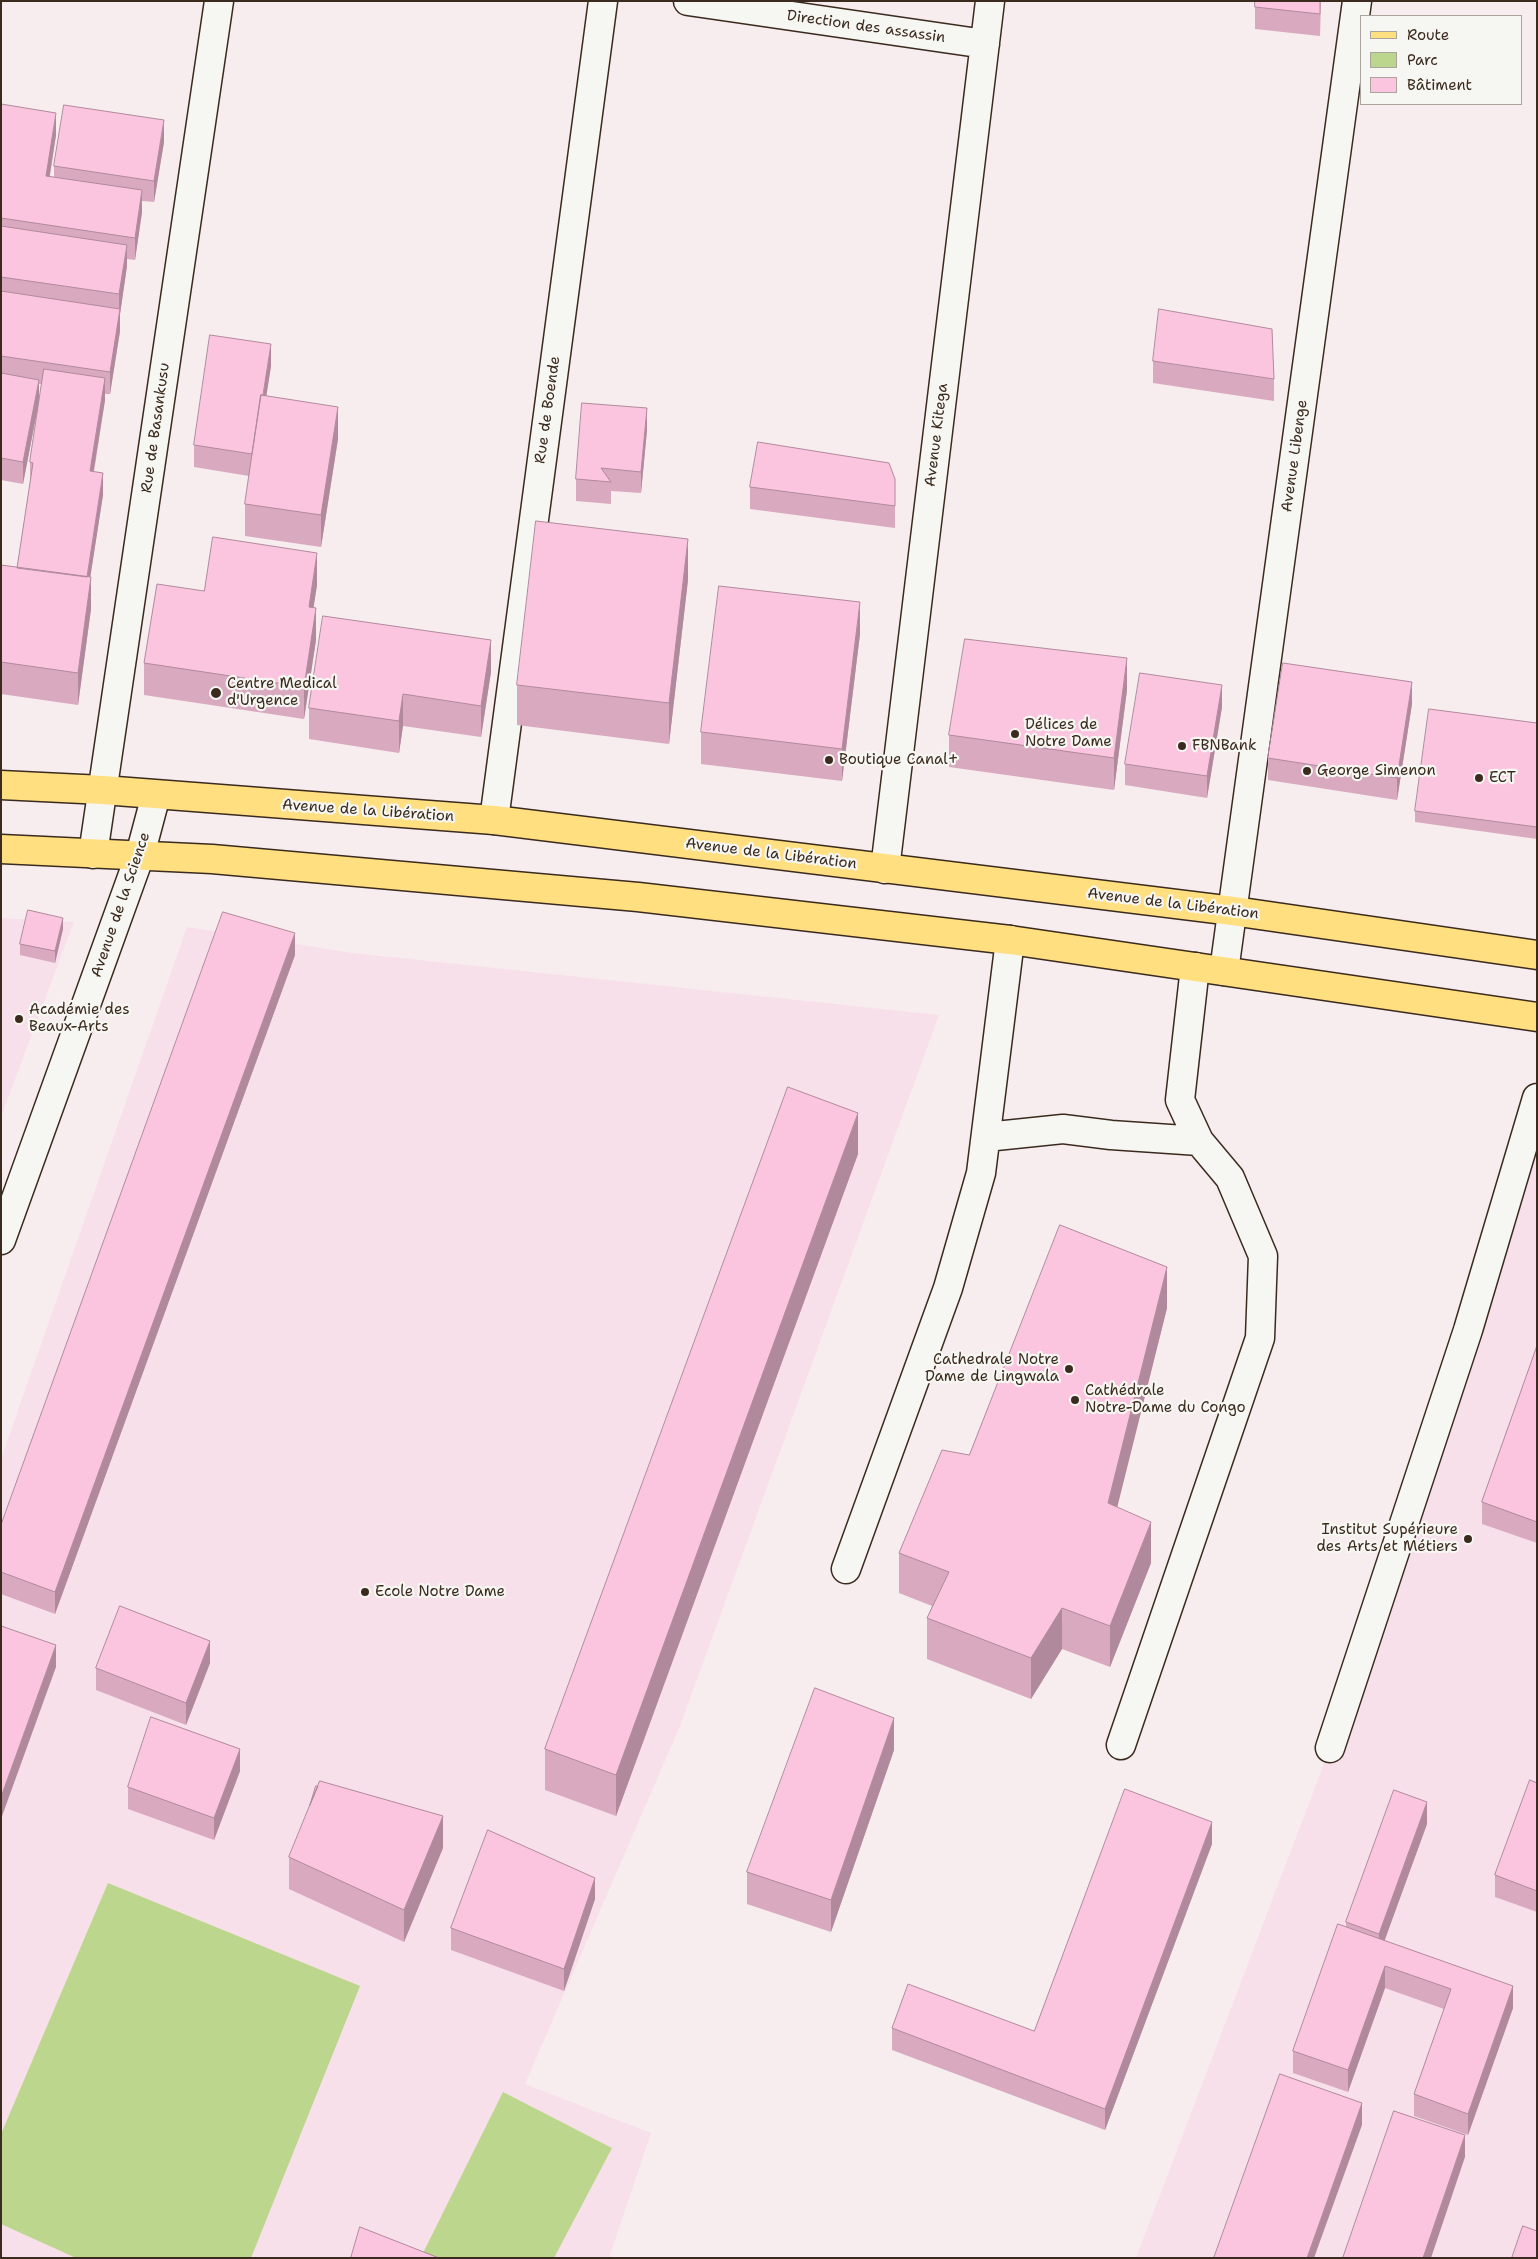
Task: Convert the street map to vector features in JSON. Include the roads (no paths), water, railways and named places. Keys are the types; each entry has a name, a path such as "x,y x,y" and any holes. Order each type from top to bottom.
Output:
{"main road":[{"name":"Avenue de la Libération","path":"1,785 103,790 494,820 1233,911 1537,955"},
{"path":"1,849 212,859 638,897 1010,940 1537,1017"}],"street":[{"name":"Rue de Basankusu","path":"93,854 220,1"},
{"name":"Rue de Boende","path":"494,820 603,1"},
{"name":"Direction des assassin","path":"688,1 985,44"},
{"name":"Avenue Kitega","path":"885,868 990,1"},
{"name":"Avenue Libenge","path":"1224,971 1357,1"},
{"name":"Avenue de la Science","path":"1,1240 140,855 156,795"},
{"path":"846,1569 948,1288 981,1173 1010,940"},
{"path":"1121,1745 1260,1338 1263,1256 1230,1178 1199,1141 1180,1100 1196,967"},
{"path":"1330,1748 1468,1330 1537,1098"},
{"path":"986,1137 1063,1129 1111,1135 1199,1141"}],"place":[{"name":"Centre Medical d'Urgence","path":"216,693"},
{"name":"Délices de Notre Dame","path":"1015,734"},
{"name":"FBNBank","path":"1182,746"},
{"name":"Boutique Canal+","path":"829,760"},
{"name":"George Simenon","path":"1307,771"},
{"name":"ECT","path":"1479,778"},
{"name":"Académie des Beaux-Arts","path":"19,1019"},
{"name":"Cathedrale Notre Dame de Lingwala","path":"1069,1369"},
{"name":"Cathédrale Notre-Dame du Congo","path":"1075,1400"},
{"name":"Institut Supérieure des Arts et Métiers","path":"1468,1539"},
{"name":"Ecole Notre Dame","path":"365,1592"}]}
